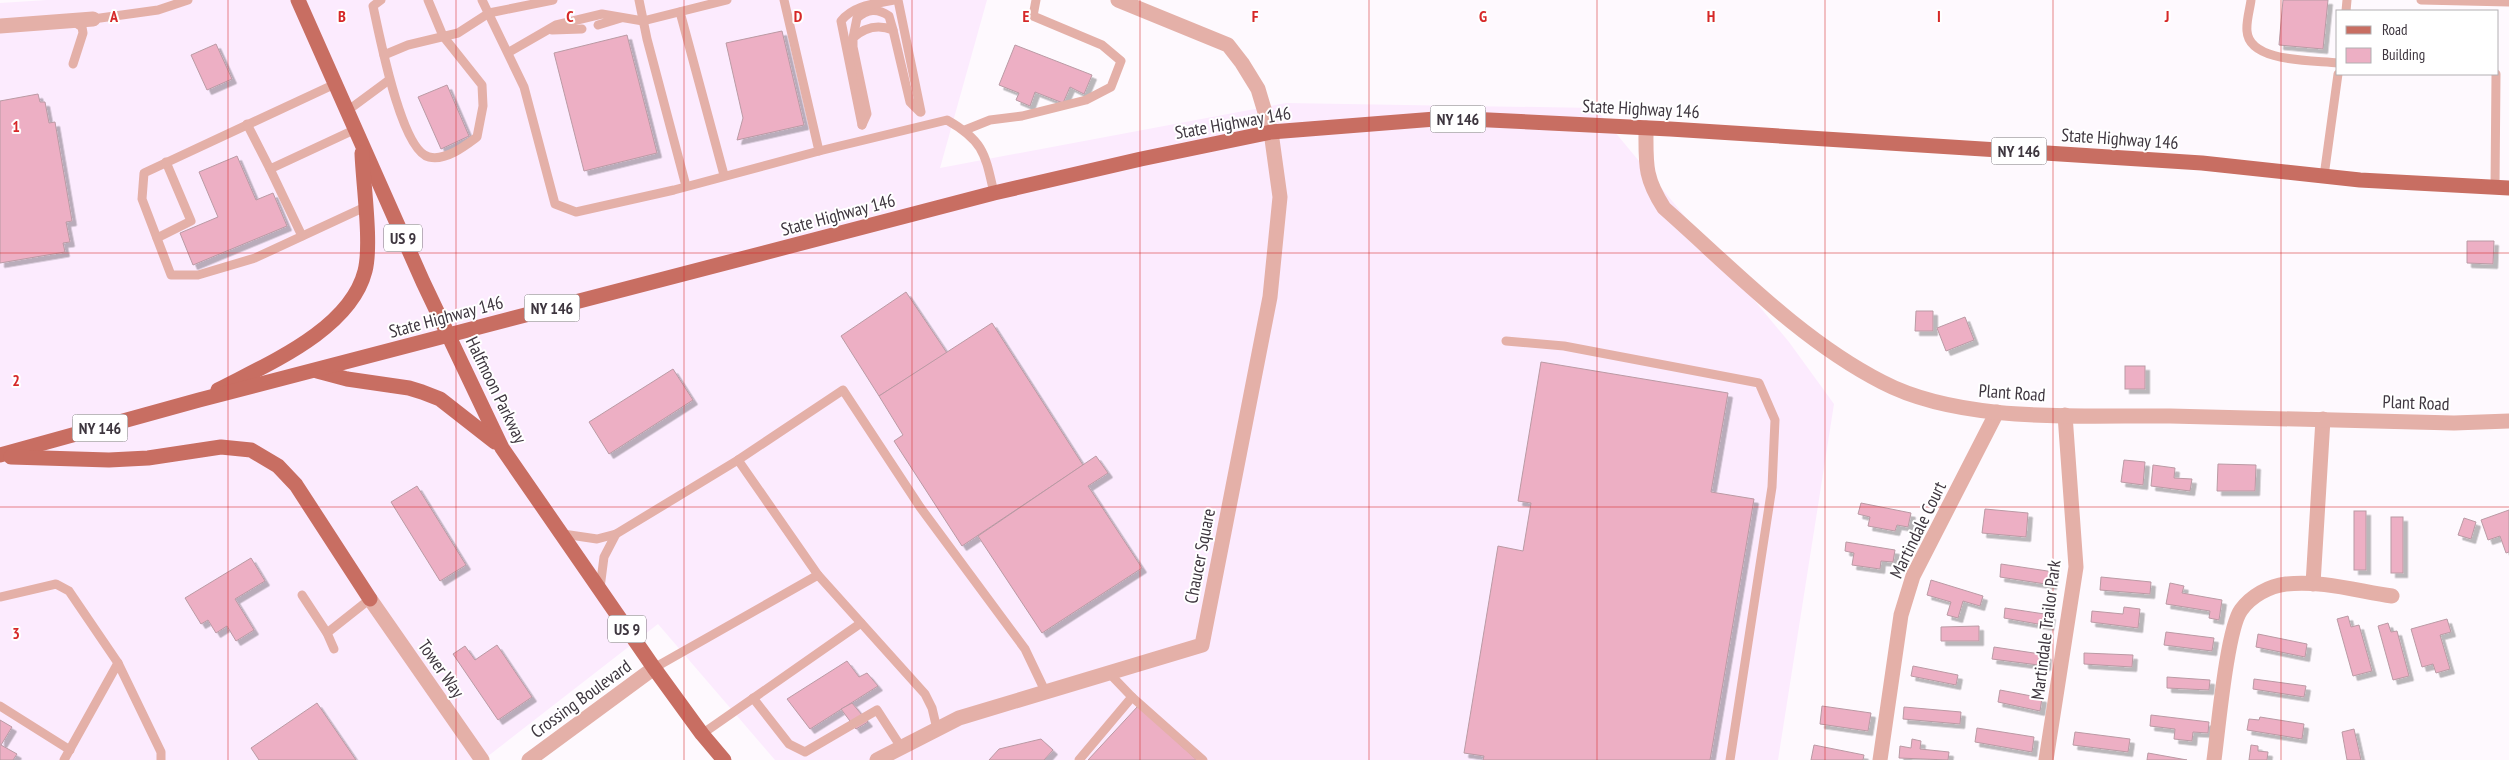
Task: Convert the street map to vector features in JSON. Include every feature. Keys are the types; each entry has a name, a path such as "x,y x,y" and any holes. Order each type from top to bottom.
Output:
{"main road":[{"name":"Halfmoon Parkway","path":"298,0 448,335 502,448 654,668 702,734 724,760"},
{"name":"State Highway 146","path":"0,456 199,400 994,193 1141,159 1271,132 1448,118 1646,128 2202,163 2324,176 2502,187"},
{"path":"199,400 295,348 333,321 347,306 365,271 365,207 358,135"},
{"path":"314,370 347,379 409,388 440,399 502,448"},
{"path":"0,456 109,460 148,458 221,446 251,450 278,466 296,485 370,599"}],"street":[{"path":"1118,0 1228,45 1258,89 1271,132"},
{"path":"0,26 93,19"},
{"name":"Plant Road","path":"1646,128 1646,167 1651,187 1664,208 1786,316 1844,360 1883,383 1922,398 1946,405 1997,412 2454,423 2509,421"},
{"name":"Chaucer Square","path":"878,760 959,718 1202,645 1270,298 1280,197 1271,132"},
{"name":"Martindale Court","path":"1880,760 1901,615 1913,576 1997,412"},
{"name":"Martindale Trailor Park","path":"2046,760 2076,567 2065,414"},
{"path":"2312,584 2322,419"},
{"path":"2214,760 2231,641 2240,611 2262,591 2285,584 2312,584 2392,596"},
{"name":"Tower Way","path":"370,599 482,760"},
{"name":"Crossing Boulevard","path":"530,760 654,668"}],"lane":[{"path":"93,19 158,10 188,0"},
{"path":"381,0 373,6 389,80 414,143 422,154 431,158 455,152 477,137 483,106 482,85 443,36 428,0"},
{"path":"482,0 509,52 524,87 555,204 576,212 686,186 865,138 947,120 965,130 985,153 994,193"},
{"path":"384,55 408,45 458,32 489,13 553,0"},
{"path":"639,0 686,186"},
{"path":"509,52 556,25 602,14 643,21 726,0"},
{"path":"784,0 819,150"},
{"path":"865,138 841,21 856,8 894,0"},
{"path":"898,0 923,125"},
{"path":"965,130 990,120 1022,116 1086,100 1111,87 1121,61 1102,45 1033,16 1036,0"},
{"path":"2251,0 2247,32 2253,46 2266,55 2336,62"},
{"path":"2421,0 2496,7 2509,2"},
{"path":"862,125 867,114 853,47 853,38 857,18 872,10 881,11 889,16 910,102 920,112"},
{"path":"680,12 724,175"},
{"path":"598,25 624,18"},
{"path":"73,64 83,34 82,26 74,21"},
{"path":"853,38 870,27 883,26 893,30"},
{"path":"547,30 582,29"},
{"path":"2324,176 2338,75"},
{"path":"2496,75 2502,187"},
{"path":"347,111 389,80"},
{"path":"335,84 144,172 142,199 171,275 198,276 255,258 365,207"},
{"path":"248,124 302,236"},
{"path":"270,169 358,135"},
{"path":"157,238 191,221 166,162"},
{"path":"1506,341 1564,346 1758,384 1774,420 1772,487 1730,760"},
{"path":"559,532 583,539 597,539 616,534 738,460 843,390 920,507 1025,649 1046,693"},
{"path":"738,460 818,575 925,694 932,708 937,729"},
{"path":"600,591 604,557 616,534"},
{"path":"654,668 818,575"},
{"path":"0,597 56,584 70,591 118,662 161,752 161,760"},
{"path":"302,595 327,633 334,649"},
{"path":"327,633 370,599"},
{"path":"702,734 861,623"},
{"path":"64,760 118,662"},
{"path":"1109,673 1132,697 1203,760"},
{"path":"1078,760 1132,697"},
{"path":"753,698 789,744 806,752 877,710 901,747"},
{"path":"0,706 70,750"}],"shaded area":[{"path":"47,0 987,0 940,168 1286,103 1595,108 1789,342 1834,404 1778,760 775,760 658,624 483,760 0,760 0,3"}],"building":[{"path":"2283,0 2328,0 2323,49 2279,45"},
{"path":"782,31 804,125 737,140 743,118 726,43"},
{"path":"627,35 657,153 584,171 554,53"},
{"path":"216,44 232,79 207,90 191,55"},
{"path":"1015,45 1092,75 1084,94 1070,87 1063,103 1035,92 1030,106 1016,100 1019,93 999,85"},
{"path":"447,85 469,136 441,149 418,97"},
{"path":"38,94 40,102 45,102 49,123 55,122 72,221 66,222 70,242 63,243 65,252 0,263 0,101"},
{"path":"237,156 256,200 273,193 287,226 193,265 180,233 218,217 199,172"},
{"path":"2467,241 2494,241 2493,264 2467,263"},
{"path":"906,292 947,353 879,396 841,336"},
{"path":"1916,311 1933,311 1933,331 1915,331"},
{"path":"1965,317 1974,340 1946,351 1937,328"},
{"path":"992,323 1083,465 962,546 894,441 903,435 879,396"},
{"path":"1541,362 1728,393 1711,492 1754,499 1710,760 1483,760 1484,756 1464,753 1498,546 1523,551 1531,503 1518,501"},
{"path":"2125,366 2145,366 2145,389 2125,389"},
{"path":"673,369 693,400 609,454 589,422"},
{"path":"1096,456 1108,473 1088,486 1142,568 1042,633 978,536"},
{"path":"2124,460 2145,462 2143,485 2121,482"},
{"path":"2218,464 2256,465 2255,491 2217,491"},
{"path":"2153,465 2175,468 2174,478 2192,479 2190,491 2151,486"},
{"path":"417,486 466,565 440,581 391,502"},
{"path":"1861,503 1911,513 1908,527 1897,525 1895,531 1868,526 1870,517 1858,514"},
{"path":"1985,509 2028,513 2026,537 1982,533"},
{"path":"2509,510 2509,552 2506,553 2500,536 2488,540 2481,520"},
{"path":"2354,511 2366,511 2366,570 2354,570"},
{"path":"2391,517 2403,517 2403,573 2391,573"},
{"path":"2464,518 2476,522 2471,539 2458,535"},
{"path":"1846,542 1895,550 1893,562 1881,561 1880,569 1852,565 1854,553 1845,551"},
{"path":"251,558 265,581 235,599 254,630 236,641 227,626 216,633 208,620 201,624 185,598"},
{"path":"2001,564 2054,572 2052,585 2000,577"},
{"path":"2101,577 2151,582 2150,594 2100,590"},
{"path":"1931,580 1983,596 1980,606 1963,601 1958,618 1947,615 1951,602 1927,595"},
{"path":"2170,583 2184,586 2182,593 2222,600 2219,620 2209,618 2210,611 2166,604"},
{"path":"2124,607 2140,609 2138,628 2091,622 2092,611 2123,614"},
{"path":"2005,608 2051,615 2049,626 2004,618"},
{"path":"2348,616 2351,627 2359,625 2372,671 2353,676 2337,619"},
{"path":"2447,619 2451,632 2440,635 2450,669 2436,673 2433,664 2422,667 2411,629"},
{"path":"2388,623 2391,632 2397,631 2409,676 2393,680 2378,626"},
{"path":"1979,626 1979,641 1941,641 1941,627"},
{"path":"2166,632 2214,638 2212,651 2164,645"},
{"path":"2258,634 2307,644 2305,657 2256,647"},
{"path":"497,645 532,697 498,720 453,654 465,646 475,660"},
{"path":"1994,647 2047,655 2046,666 1992,659"},
{"path":"2084,653 2133,655 2132,667 2084,664"},
{"path":"847,661 859,677 867,673 878,686 810,729 787,699"},
{"path":"1913,666 1958,675 1956,685 1911,676"},
{"path":"2167,677 2210,680 2209,690 2167,688"},
{"path":"2254,679 2306,686 2304,697 2253,689"},
{"path":"2000,690 2042,698 2040,711 1998,702"},
{"path":"317,703 356,760 259,760 251,748"},
{"path":"852,703 868,722 856,729 841,709"},
{"path":"1138,706 1197,760 1088,760"},
{"path":"1822,706 1871,713 1868,731 1820,724"},
{"path":"1904,707 1961,712 1960,724 1903,719"},
{"path":"2151,715 2209,722 2208,733 2193,732 2192,741 2174,739 2175,729 2150,726"},
{"path":"2260,717 2304,724 2302,739 2247,730 2249,719 2259,720"},
{"path":"0,720 12,727 1,745 17,754 13,760 0,760"},
{"path":"1977,728 2034,737 2032,752 1975,742"},
{"path":"2354,729 2361,760 2347,760 2342,732"},
{"path":"2075,732 2130,739 2128,752 2073,745"},
{"path":"1041,739 1053,750 1044,760 989,760 999,749"},
{"path":"1912,739 1921,741 1920,749 1949,752 1948,760 1899,758 1900,746 1911,748"},
{"path":"1814,745 1864,755 1863,760 1811,760"},
{"path":"2251,745 2258,746 2258,751 2268,752 2267,760 2249,760"},
{"path":"2148,753 2187,760 2147,760"}]}
